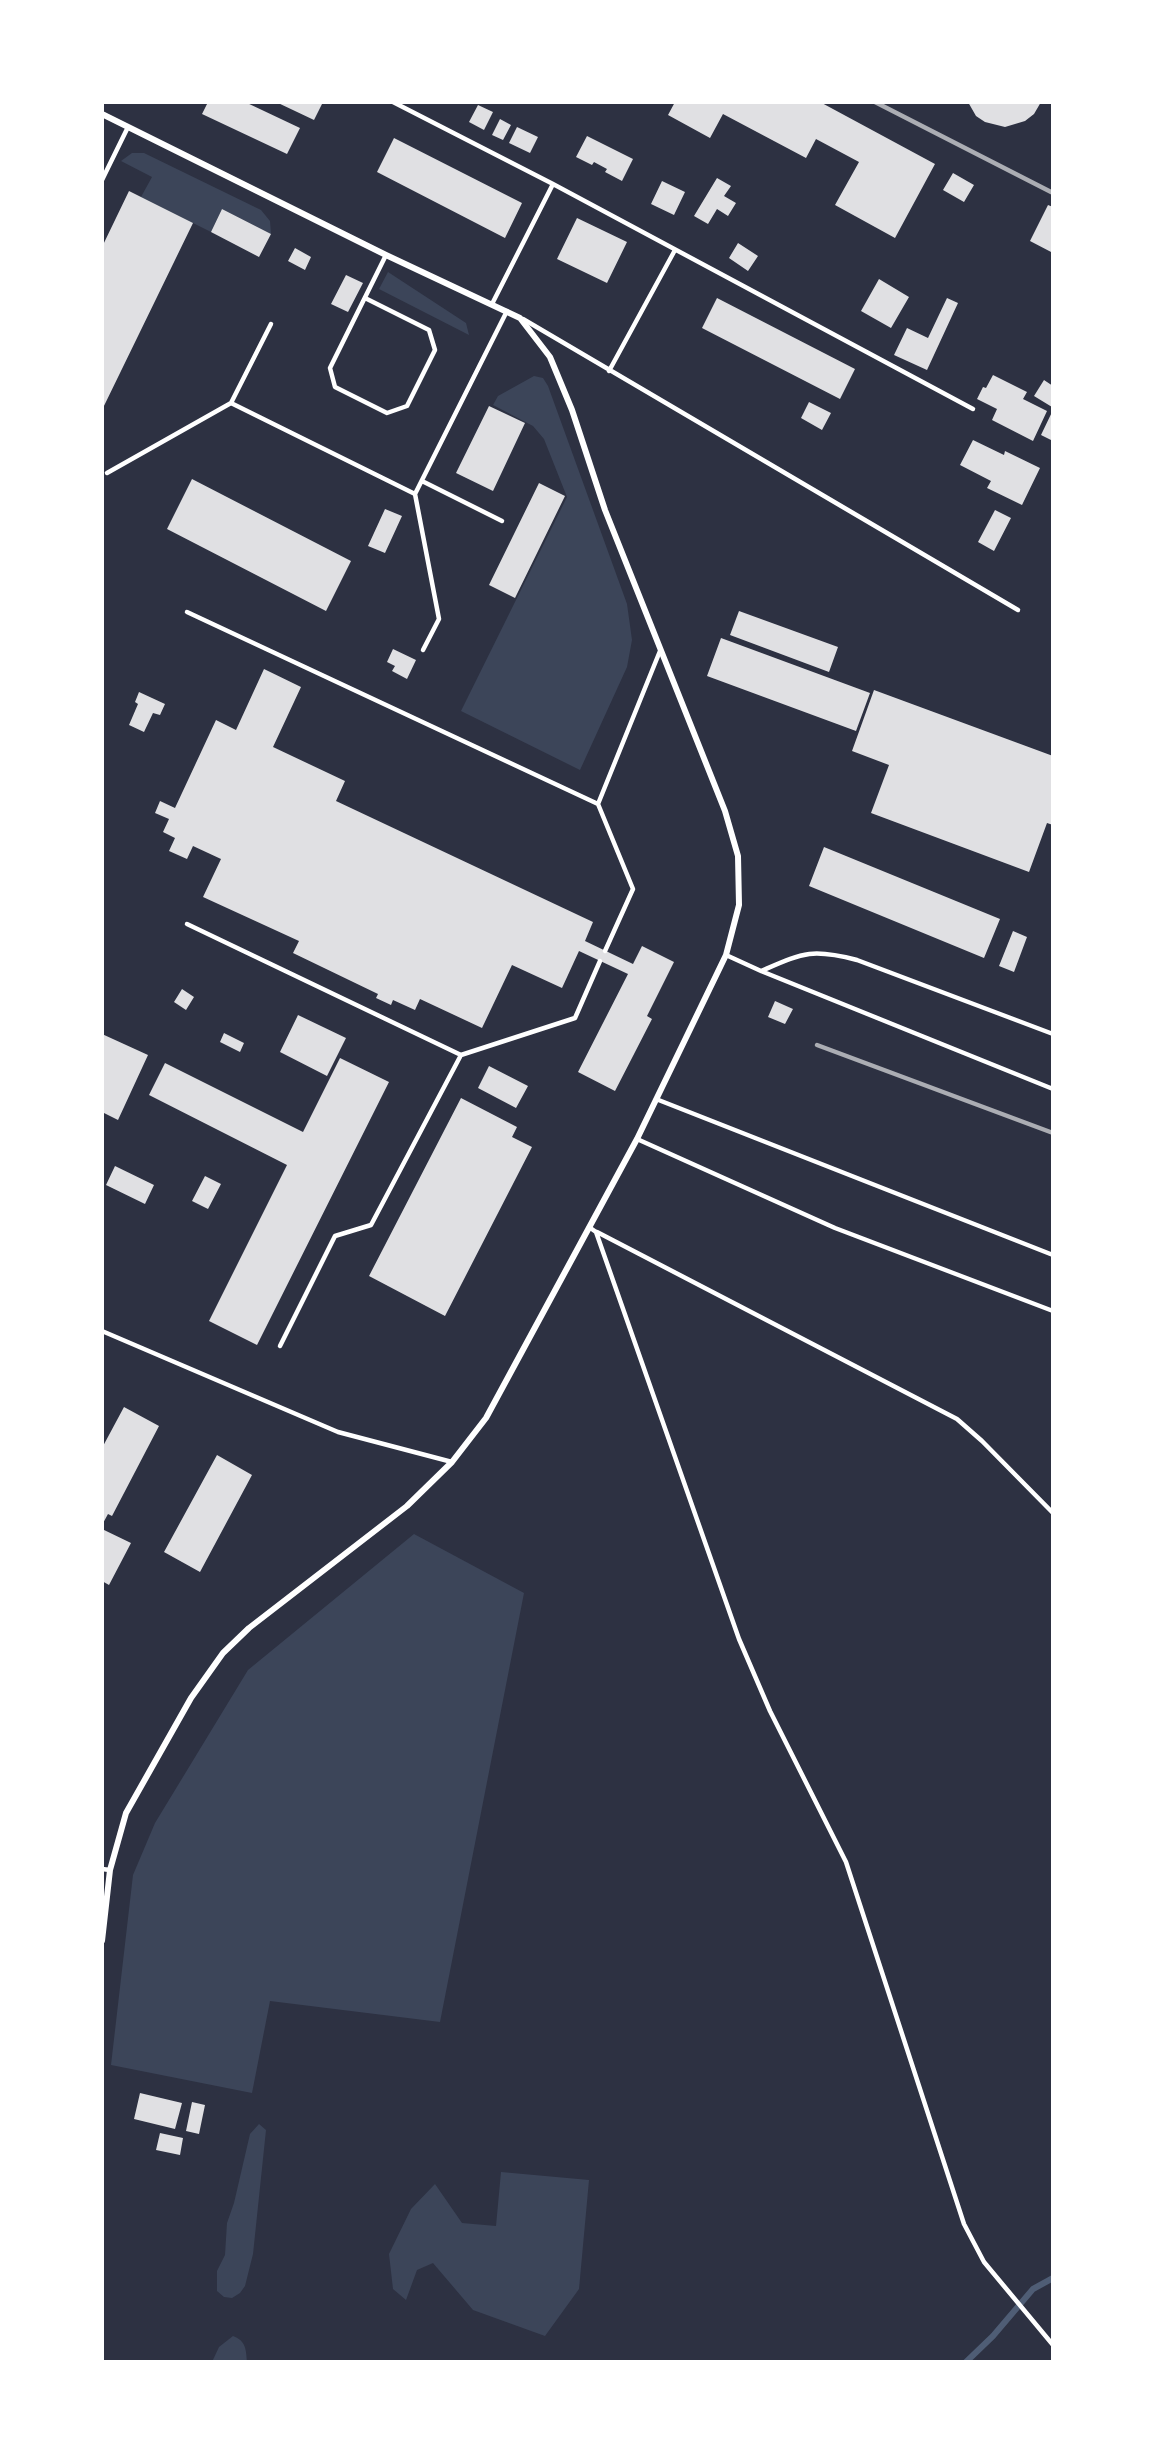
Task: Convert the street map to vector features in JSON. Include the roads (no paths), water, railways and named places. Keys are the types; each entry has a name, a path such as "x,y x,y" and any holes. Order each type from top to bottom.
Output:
{"street":[{"path":"102,114 386,255 520,318 550,357 572,410 605,510 726,812 738,856 739,905 726,955 637,1139 486,1418 452,1462 407,1506 249,1628 223,1653 191,1698 126,1813 110,1870 102,1941"}],"lane":[{"path":"393,102 553,184 974,409"},
{"path":"102,180 128,127"},
{"path":"492,304 553,184"},
{"path":"609,370 675,250"},
{"path":"365,298 429,330 435,350 407,406 387,413 335,387 330,369 386,255"},
{"path":"423,650 439,619 415,494 507,311"},
{"path":"520,318 1018,610"},
{"path":"107,473 231,403 271,324"},
{"path":"231,403 415,494"},
{"path":"422,481 502,521"},
{"path":"187,612 598,804 633,889 605,951"},
{"path":"598,804 660,651"},
{"path":"187,924 461,1055 575,1018 600,961"},
{"path":"761,971 799,954 827,952 856,960 1053,1034"},
{"path":"726,955 1053,1089"},
{"path":"280,1346 335,1236 371,1225 461,1055"},
{"path":"656,1099 1053,1255"},
{"path":"637,1139 835,1228 1053,1311"},
{"path":"589,1227 957,1419 1053,1513"},
{"path":"596,1232 739,1639 770,1711 846,1862 964,2224 984,2262 1053,2345"},
{"path":"102,1331 338,1432 452,1462"},
{"path":"102,1869 110,1870"}],"waterway":[{"path":"966,2362 993,2336 1033,2289 1053,2278"}],"railway":[{"path":"875,102 1053,193"},
{"path":"817,1045 1053,1133"}]}
